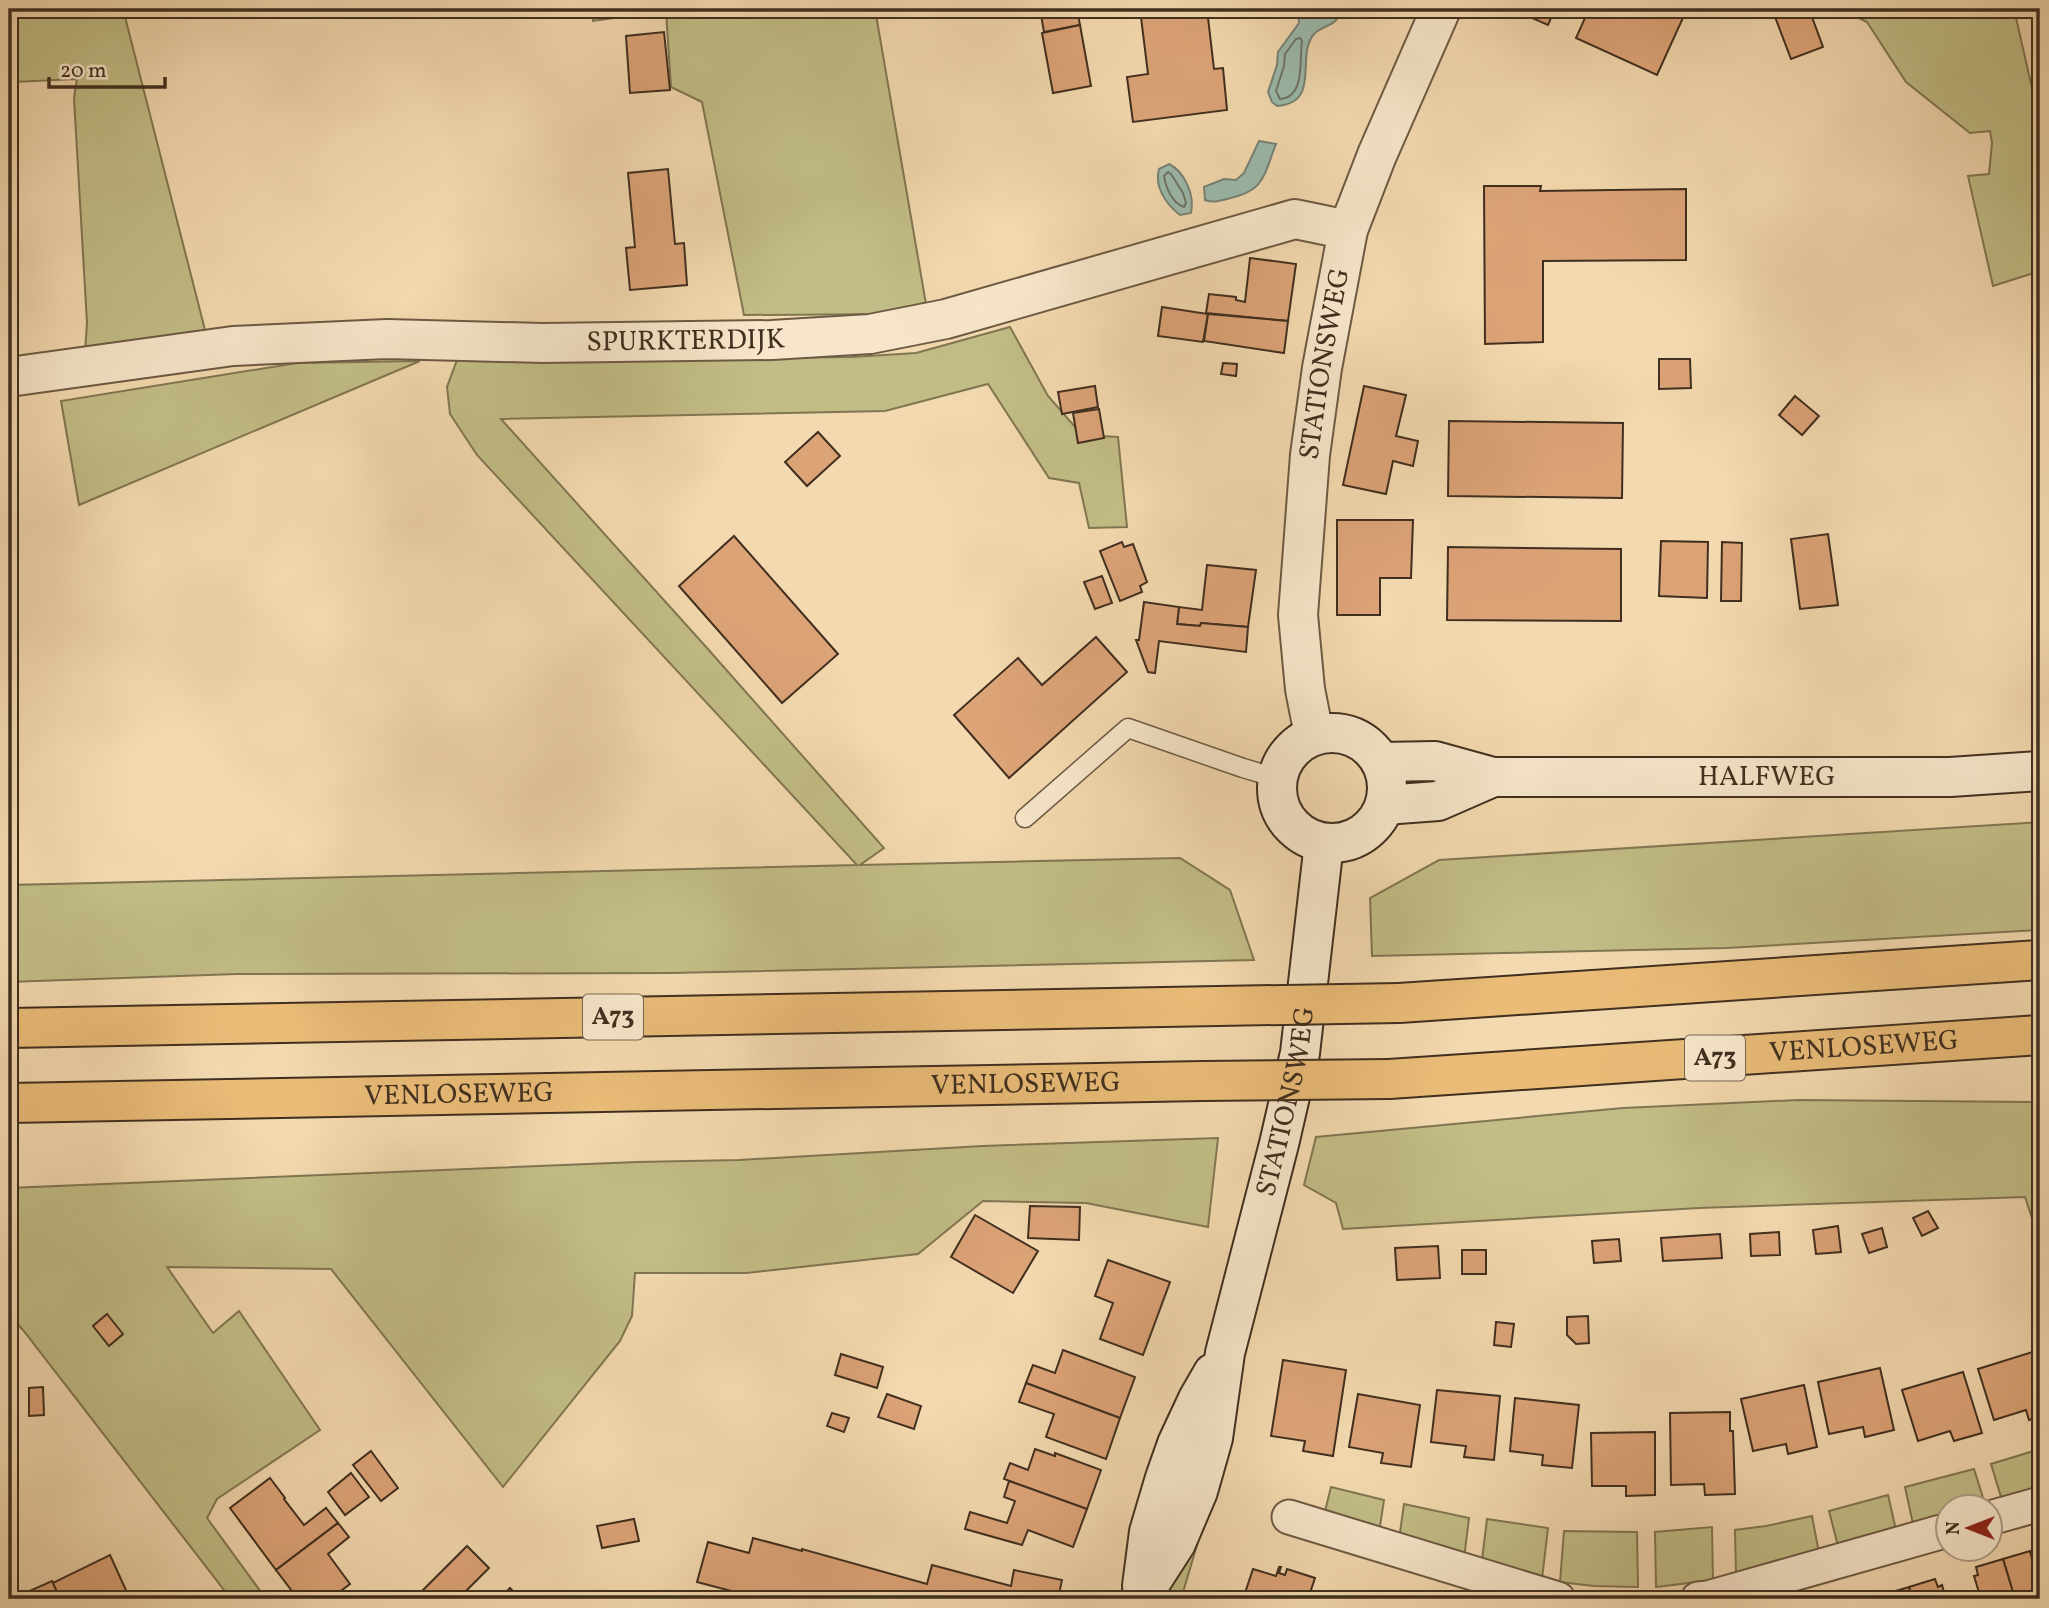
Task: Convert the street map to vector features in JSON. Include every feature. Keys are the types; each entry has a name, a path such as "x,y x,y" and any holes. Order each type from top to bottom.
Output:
{"highway":[{"name":"A73","path":"9,1028 1399,1003 2040,960"},
{"name":"VENLOSEWEG","path":"9,1103 1389,1079 2040,1035"}],"street":[{"name":"STATIONSWEG","path":"1314,735 1302,669 1298,615 1310,455 1322,368 1348,230 1377,155 1441,9"},
{"name":"SPURKTERDIJK","path":"9,377 233,346 387,339 543,343 772,340 870,334 946,319 1296,219 1348,230"},
{"path":"1327,732 1352,736 1364,742 1381,762 1388,790 1385,805 1372,827 1362,835 1350,841 1324,843 1304,836 1287,821 1278,801 1279,769 1297,745 1314,735 1327,732"},
{"name":"HALFWEG","path":"1381,762 1435,761 1493,777 1950,777 2040,771"},
{"name":"HALFWEG","path":"1385,805 1438,801 1493,777"},
{"name":"STATIONSWEG","path":"1140,1599 1149,1532 1169,1467 1198,1399 1225,1353 1300,1053 1324,843"},
{"path":"2004,1514 2040,1504"},
{"path":"1289,1517 1558,1599"},
{"path":"1705,1599 1934,1534"}],"lane":[{"path":"1025,818 1128,728 1278,778"}],"shaded area":[{"path":"9,9 123,9 206,334 85,352 87,323 74,98 77,79 13,82"},
{"path":"591,9 875,9 926,304 894,314 744,315 702,102 671,87 666,11 593,21"},
{"path":"1841,9 2014,9 2040,123 2040,271 1993,286 1968,176 1989,174 1992,143 1990,131 1970,133 1906,82 1867,22"},
{"path":"1010,327 1048,396 1082,435 1118,437 1127,527 1089,528 1079,483 1049,478 988,384 885,411 501,419 884,848 860,865 1180,858 1230,890 1254,960 671,973 237,974 9,982 9,885 857,865 477,455 450,414 447,387 457,360 852,357 916,353"},
{"path":"420,361 79,505 61,401 297,363"},
{"path":"2040,822 2040,930 1726,948 1372,956 1370,898 1439,860"},
{"path":"1798,1100 2040,1102 2040,1242 2025,1197 1699,1208 1343,1229 1336,1203 1304,1185 1316,1137 1623,1108"},
{"path":"1218,1138 1208,1227 1086,1203 983,1201 918,1254 747,1273 635,1273 632,1316 620,1341 503,1487 331,1269 167,1267 213,1333 239,1311 320,1430 217,1499 207,1518 266,1599 231,1599 9,1315 9,1188 739,1160 982,1146"},
{"path":"2040,1449 2040,1488 2004,1496 2004,1492 1999,1492 1991,1464"},
{"path":"1974,1469 1981,1492 1934,1492 1934,1518 1913,1524 1905,1487"},
{"path":"1331,1487 1384,1500 1379,1533 1324,1515"},
{"path":"1888,1495 1896,1530 1838,1546 1829,1511"},
{"path":"1404,1504 1469,1518 1464,1559 1399,1540"},
{"path":"1812,1516 1819,1553 1736,1575 1735,1530"},
{"path":"1487,1519 1548,1528 1542,1579 1481,1568"},
{"path":"1712,1527 1713,1580 1656,1587 1655,1532"},
{"path":"1564,1531 1637,1532 1638,1587 1560,1582"},
{"path":"1200,1535 1181,1599 1161,1599"}],"water":[{"path":"1298,9 1344,9 1334,22 1316,32 1309,43 1303,88 1299,97 1291,103 1277,106 1268,92 1277,65 1278,52 1299,23"},
{"path":"1259,141 1276,144 1265,174 1256,187 1239,196 1213,202 1205,200 1204,187 1224,179 1236,180 1244,173"},
{"path":"1169,164 1180,173 1188,185 1192,199 1191,213 1180,215 1162,195 1158,182 1159,169"}],"building":[{"path":"1077,9 1080,25 1044,32 1041,15"},
{"path":"1140,9 1207,9 1214,69 1223,68 1227,110 1133,122 1127,77 1148,74"},
{"path":"1512,9 1555,9 1548,25"},
{"path":"1589,9 1687,9 1657,75 1576,38"},
{"path":"1772,9 1809,9 1823,47 1791,59"},
{"path":"1080,25 1091,86 1053,93 1042,33"},
{"path":"664,32 670,90 630,93 626,36"},
{"path":"668,169 675,244 684,243 687,285 630,290 626,248 635,247 628,173"},
{"path":"1484,186 1541,186 1540,191 1686,189 1686,260 1543,261 1543,342 1485,344"},
{"path":"1250,258 1296,264 1288,321 1206,313 1209,294 1236,297 1236,300 1245,302"},
{"path":"1162,307 1208,314 1203,342 1158,336"},
{"path":"1208,314 1288,321 1284,353 1204,341"},
{"path":"1659,359 1690,359 1691,388 1659,389"},
{"path":"1223,363 1237,364 1236,376 1221,374"},
{"path":"1095,386 1098,407 1062,414 1058,392"},
{"path":"1364,386 1406,395 1396,436 1418,441 1413,466 1393,461 1386,494 1343,485"},
{"path":"1795,396 1819,416 1802,435 1779,415"},
{"path":"1099,409 1104,438 1078,443 1073,413"},
{"path":"1449,421 1623,423 1622,498 1448,496"},
{"path":"818,432 840,456 807,486 785,462"},
{"path":"1337,520 1413,520 1411,578 1380,578 1380,615 1337,615"},
{"path":"1828,534 1838,605 1800,609 1791,539"},
{"path":"734,536 838,654 782,703 679,586"},
{"path":"1661,541 1708,542 1707,598 1659,596"},
{"path":"1122,542 1124,547 1133,544 1147,582 1140,586 1142,592 1120,601 1100,551"},
{"path":"1722,542 1742,543 1741,601 1721,601"},
{"path":"1448,547 1621,549 1621,621 1447,620"},
{"path":"1207,565 1256,570 1248,627 1177,624 1179,607 1202,610"},
{"path":"1102,576 1112,603 1095,609 1084,582"},
{"path":"1144,602 1179,607 1177,624 1248,627 1246,652 1159,641 1155,673 1148,672 1136,640 1139,640"},
{"path":"1096,637 1127,672 1009,778 954,715 1018,658 1042,685"},
{"path":"1030,1206 1080,1207 1079,1240 1028,1238"},
{"path":"1928,1211 1938,1228 1922,1236 1913,1218"},
{"path":"975,1215 1038,1251 1013,1293 951,1257"},
{"path":"1838,1226 1841,1252 1816,1254 1813,1230"},
{"path":"1882,1228 1887,1247 1869,1253 1862,1234"},
{"path":"1779,1232 1780,1255 1751,1256 1750,1234"},
{"path":"1720,1234 1722,1258 1663,1261 1661,1238"},
{"path":"1619,1239 1621,1261 1594,1263 1592,1241"},
{"path":"1438,1246 1440,1278 1397,1280 1395,1248"},
{"path":"1462,1250 1486,1250 1486,1274 1462,1274"},
{"path":"1108,1260 1170,1282 1143,1355 1100,1339 1113,1303 1095,1296"},
{"path":"107,1314 123,1334 109,1346 93,1326"},
{"path":"1588,1316 1589,1343 1576,1344 1567,1335 1567,1317"},
{"path":"1496,1322 1514,1324 1511,1347 1494,1345"},
{"path":"1063,1350 1135,1377 1120,1418 1026,1383 1033,1365 1055,1373"},
{"path":"2039,1350 2040,1417 2029,1420 2026,1410 1994,1420 1978,1369"},
{"path":"841,1354 883,1367 877,1388 835,1375"},
{"path":"1283,1360 1346,1370 1333,1456 1303,1451 1305,1441 1271,1436"},
{"path":"1880,1368 1894,1430 1865,1437 1863,1427 1829,1434 1818,1382"},
{"path":"1963,1372 1982,1433 1954,1441 1950,1431 1918,1441 1902,1390"},
{"path":"1026,1383 1120,1418 1106,1459 1046,1437 1054,1414 1019,1402"},
{"path":"1804,1385 1817,1447 1788,1454 1786,1444 1753,1451 1741,1399"},
{"path":"43,1387 44,1415 29,1416 29,1388"},
{"path":"1437,1390 1500,1396 1494,1460 1464,1457 1466,1446 1431,1442"},
{"path":"887,1394 921,1406 914,1429 878,1417"},
{"path":"1358,1394 1420,1405 1411,1467 1381,1463 1383,1453 1349,1447"},
{"path":"1515,1398 1579,1405 1572,1468 1542,1465 1543,1455 1510,1451"},
{"path":"1730,1412 1735,1494 1705,1495 1704,1484 1671,1485 1670,1413"},
{"path":"832,1413 849,1418 844,1432 827,1426"},
{"path":"1655,1432 1655,1495 1626,1496 1626,1486 1592,1486 1591,1433"},
{"path":"1035,1449 1055,1456 1055,1453 1101,1470 1087,1509 1004,1479 1010,1463 1028,1470"},
{"path":"371,1451 398,1488 381,1501 353,1465"},
{"path":"351,1473 369,1497 345,1515 328,1492"},
{"path":"270,1478 304,1525 326,1508 338,1523 276,1570 230,1508"},
{"path":"1009,1481 1087,1509 1073,1547 1028,1530 1022,1545 965,1529 970,1512 1007,1523 1015,1501 1004,1497"},
{"path":"634,1519 639,1541 602,1548 597,1526"},
{"path":"338,1523 349,1537 328,1554 350,1584 330,1599 298,1599 276,1570"},
{"path":"753,1538 927,1584 932,1565 1011,1586 1014,1570 1062,1580 1058,1599 762,1599 697,1582 708,1542 749,1553"},
{"path":"467,1546 489,1568 458,1599 414,1599"},
{"path":"2030,1551 2032,1559 2037,1557 2040,1567 2040,1599 2015,1599 2004,1559"},
{"path":"110,1555 130,1599 60,1599 52,1581 53,1583"},
{"path":"2004,1562 2015,1599 1981,1599 1974,1576 1978,1575 1976,1567"},
{"path":"1279,1567 1279,1573 1285,1575 1287,1569 1315,1578 1308,1599 1243,1599 1253,1569 1276,1576"},
{"path":"1935,1579 1938,1587 1942,1585 1946,1599 1912,1599 1909,1587"},
{"path":"52,1581 60,1599 16,1599 26,1595 25,1593"},
{"path":"1909,1587 1912,1599 1883,1599 1882,1595"},
{"path":"510,1588 521,1599 499,1599"},
{"path":"1362,1593 1382,1599 1360,1599"}]}
